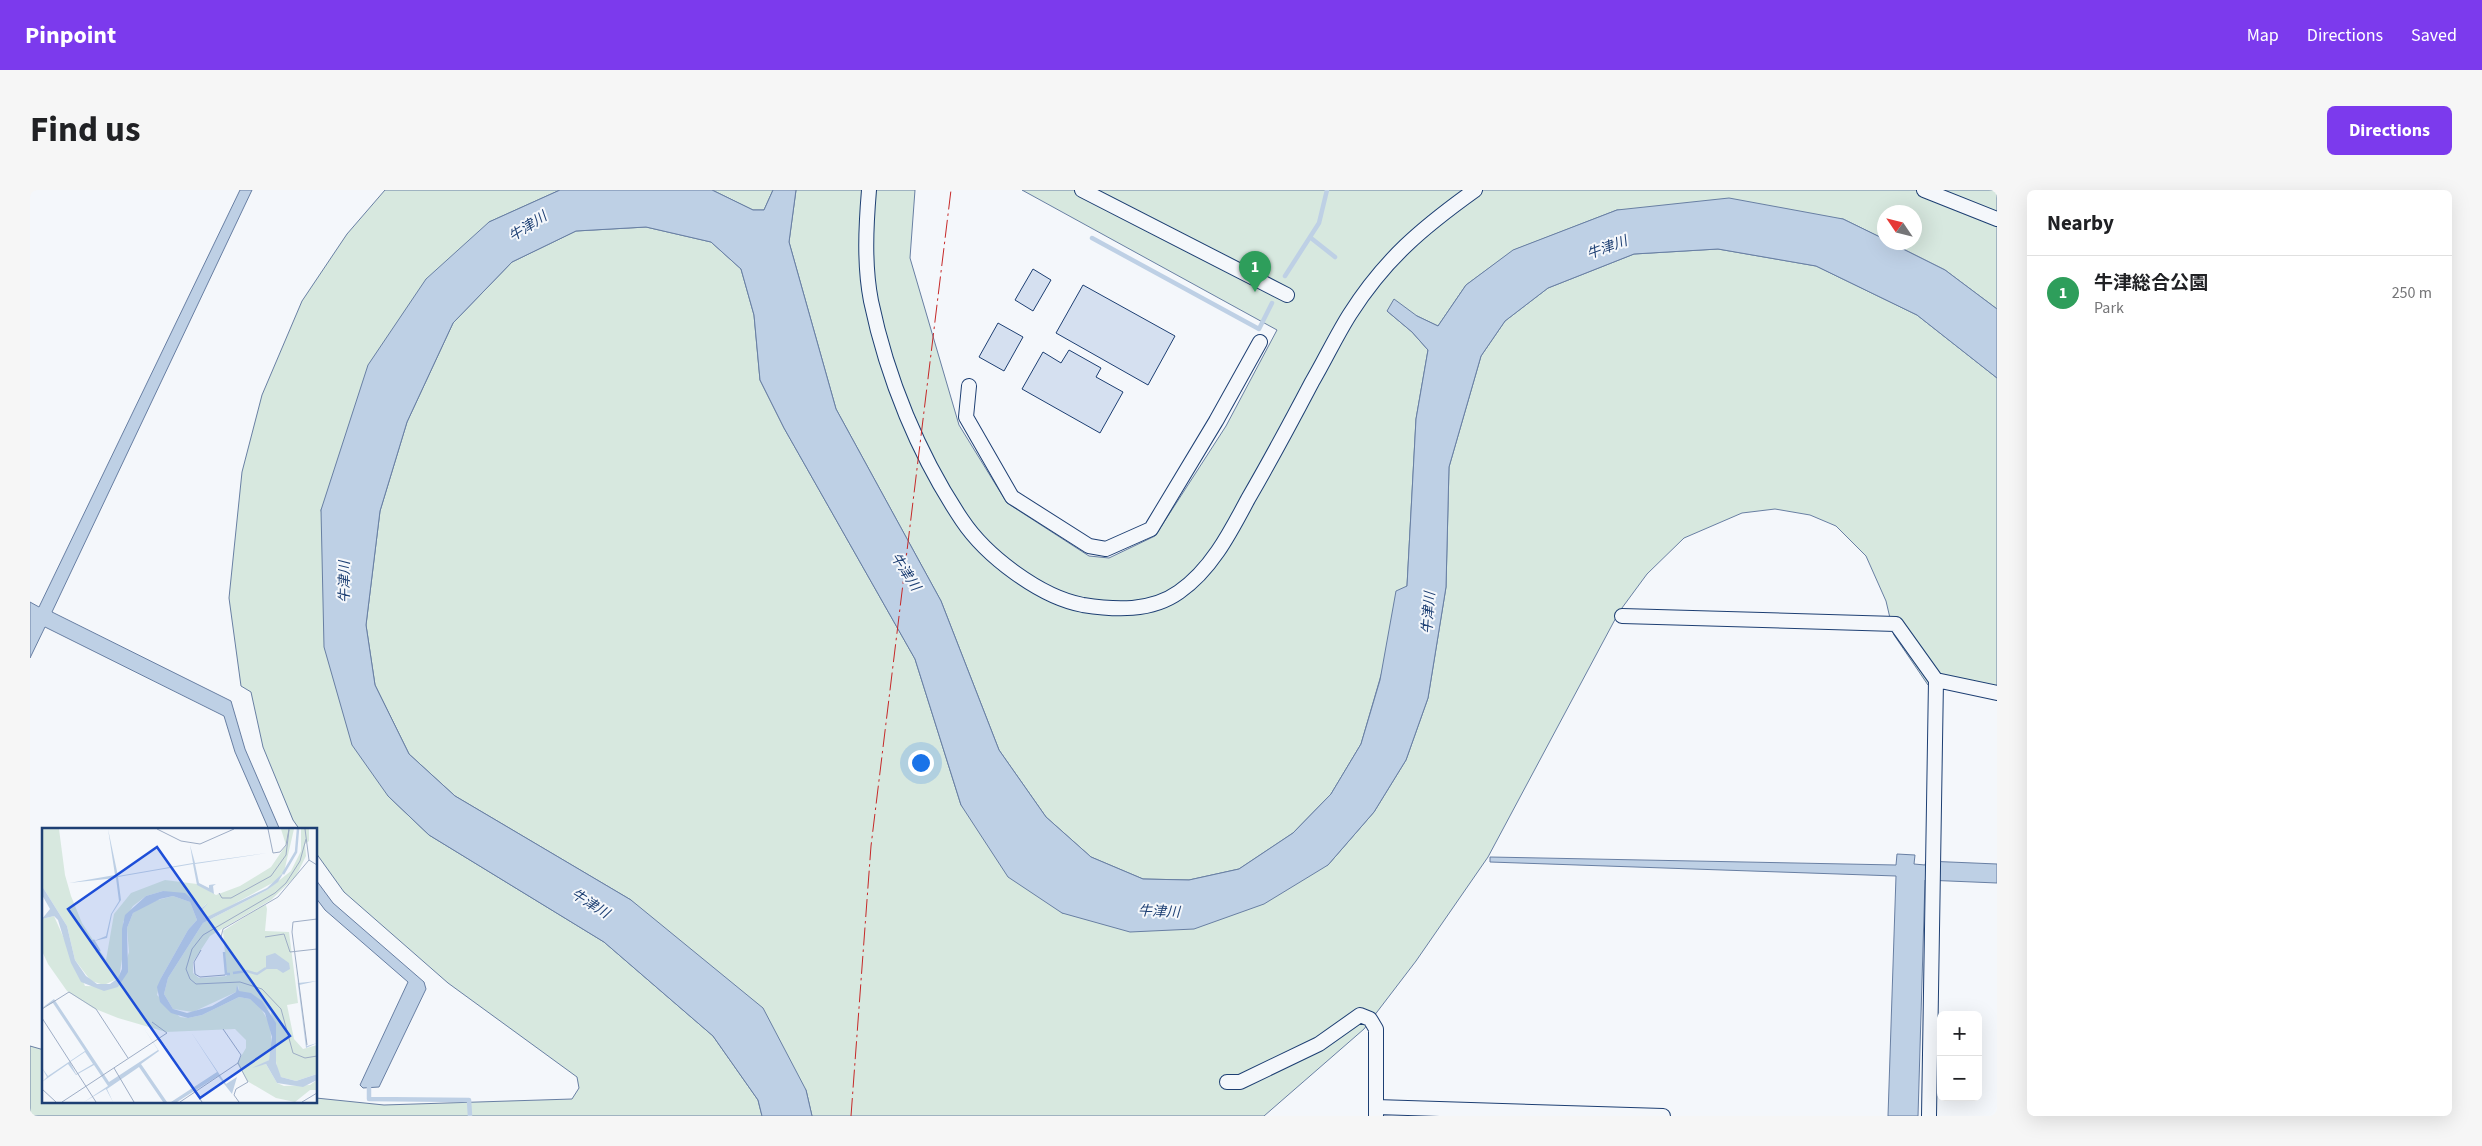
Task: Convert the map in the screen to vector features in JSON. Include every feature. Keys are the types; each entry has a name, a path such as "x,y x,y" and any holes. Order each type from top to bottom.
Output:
{"street":[{"path":"869,190 866,234 873,309 889,366 918,443 953,507 972,534 1024,580 1069,602 1115,610 1149,606 1178,594 1206,568 1251,495 1348,316 1378,273 1428,224 1475,190"},
{"path":"1082,190 1287,295"},
{"path":"1924,190 1997,220"},
{"path":"969,386 966,417 1012,497 1089,546 1106,548 1151,529 1216,421 1260,342"},
{"path":"1622,616 1896,624 1936,680 1928,1116"},
{"path":"1936,680 1997,693"},
{"path":"1227,1082 1240,1082 1319,1044 1360,1015 1370,1019 1376,1030 1376,1112 1663,1116"}],"shaded area":[{"path":"385,190 560,190 489,222 321,510 388,796 429,835 604,942 713,1036 758,1100 762,1116 30,1116 30,1046 42,1049 42,1104 318,1104 318,1098 384,1105 572,1099 579,1088 577,1077 448,983 344,892 318,856 318,828 299,828 293,820 263,747 251,692 241,686 229,598 242,472 262,395 302,301 347,234"},
{"path":"712,190 773,190 764,210 753,210"},
{"path":"796,190 915,190 910,258 959,425 1007,503 1089,556 1109,558 1155,536 1226,426 1277,330 1022,190 1997,190 1997,309 1945,270 1905,250 1922,250 1922,205 1877,205 1877,236 1843,219 1617,210 1514,250 1466,285 1438,326 1417,316 1387,311 1412,332 1428,350 1416,419 1407,586 1361,744 1331,794 1293,833 1239,869 1189,880 1143,879 1091,857 1046,817 999,750 941,601 836,409 789,242"},
{"path":"646,227 711,242 741,269 754,315 760,380 784,428 915,659 961,805 1062,913 1328,865 1374,812 1406,760 1428,698 1446,587 1449,467 1481,356 1505,321 1548,288 1634,254 1718,249 1816,266 1917,315 1997,378 1997,698 1928,685 1894,635 1886,601 1866,556 1836,526 1810,515 1775,509 1742,513 1684,538 1647,574 1619,612 1488,857 1416,961 1364,1029 1264,1116 812,1116 806,1090 631,900 455,796 409,754 375,685 366,625 380,511 407,422 453,323 512,262 576,231"}],"water":[{"path":"240,190 252,190 52,612 231,701 245,749 279,828 268,828 235,752 224,716 45,627 30,658 30,602 39,607"},
{"name":"牛津川","path":"560,190 712,190 753,210 764,210 773,190 796,190 789,242 836,409 941,601 999,750 1046,817 1091,857 1143,879 1189,880 1239,869 1293,833 1331,794 1361,744 1380,680 1396,591 1407,586 1416,419 1428,350 1412,332 1387,311 1394,299 1417,316 1438,326 1466,285 1513,250 1617,210 1729,198 1843,219 1877,236 1877,250 1905,250 1945,270 1997,309 1997,378 1917,315 1816,266 1718,249 1634,254 1548,288 1505,321 1481,356 1449,467 1446,587 1428,698 1406,760 1374,812 1328,865 1264,904 1194,929 1130,932 1062,913 1008,877 961,805 915,659 784,428 760,380 754,315 741,269 711,242 646,227 576,231 512,262 453,323 407,422 380,511 366,625 375,685 409,754 455,796 631,900 763,1008 806,1090 812,1116 762,1116 758,1100 713,1036 604,942 429,835 388,796 352,745 324,647 321,510 368,365 426,279 489,222"},
{"path":"1897,854 1915,855 1914,864 1925,865 1926,861 1997,864 1997,883 1925,880 1918,1116 1888,1116 1896,876 1490,862 1490,857 1896,865"},
{"path":"318,883 333,903 424,982 426,989 379,1087 363,1088 360,1085 408,982 325,910 318,901"}],"building":[{"path":"1033,269 1051,280 1033,311 1015,300"},
{"path":"1083,285 1175,336 1148,385 1056,333"},
{"path":"998,323 1023,337 1004,371 979,357"},
{"path":"1069,350 1101,368 1096,377 1123,392 1100,433 1022,389 1043,352 1061,363"}],"waterway":[{"path":"1285,276 1319,223 1327,190"},
{"path":"1092,238 1259,329 1272,303"},
{"path":"1311,238 1335,257"},
{"path":"369,1083 369,1099 469,1100 470,1116"}],"power":[{"path":"851,1116 871,846 951,190"}],"place":[{"name":"牛津総合公園","path":"1255,292"}]}
